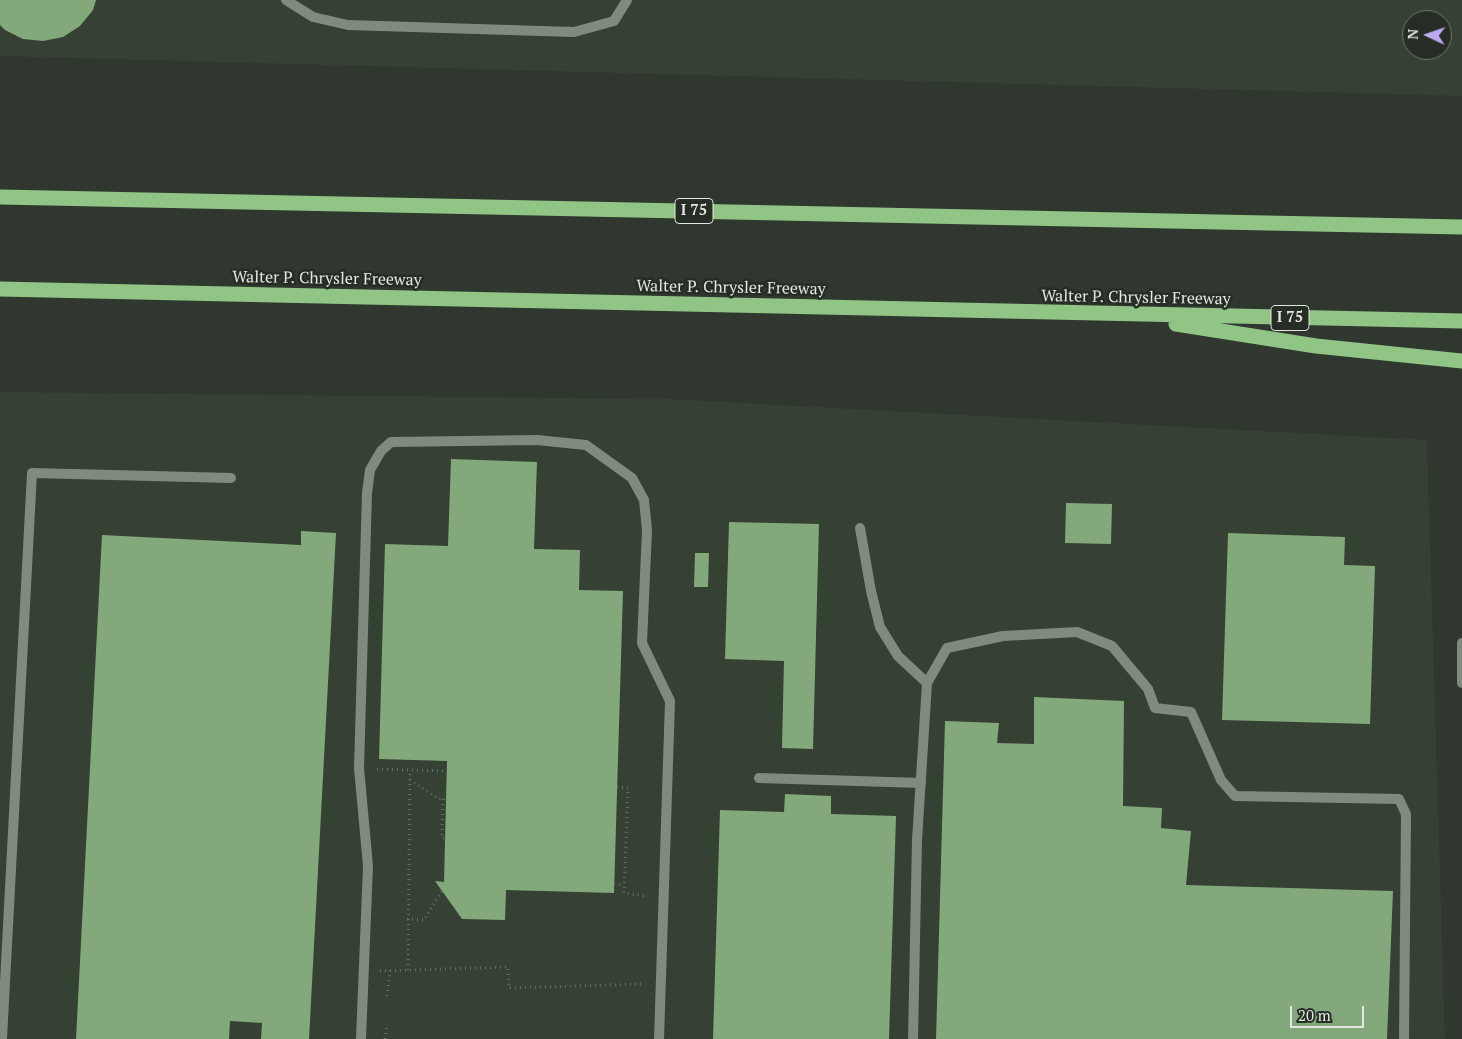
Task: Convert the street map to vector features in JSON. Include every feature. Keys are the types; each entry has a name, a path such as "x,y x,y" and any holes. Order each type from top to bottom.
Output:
{"highway":[{"name":"I 75","path":"0,197 1462,227"},
{"name":"Walter P. Chrysler Freeway","path":"0,289 1118,315 1462,321"},
{"path":"1118,315 1316,346 1462,361"}],"lane":[{"path":"286,0 313,17 348,25 574,32 614,21 628,0"},
{"path":"361,1039 368,866 359,768 367,492 370,470 381,451 391,442 537,440 586,445 632,478 644,500 647,530 642,643 670,701 659,1039"},
{"path":"2,1039 32,472 231,478"},
{"path":"860,528 871,591 880,627 898,656 927,683"},
{"path":"913,1039 917,840 927,683 947,648 1003,636 1077,632 1112,646 1148,689 1155,708 1192,712 1221,780 1235,796 1399,799 1406,814 1404,1039"},
{"path":"1462,643 1462,683"},
{"path":"759,778 921,783"}],"path":[{"path":"374,769 446,771"},
{"path":"408,970 408,929 406,919 410,770"},
{"path":"410,779 444,799 442,838 445,838"},
{"path":"617,787 628,788 624,893 644,894 644,904"},
{"path":"614,884 624,885"},
{"path":"406,919 424,920 442,891"},
{"path":"379,971 508,968 509,988 642,984 642,974"},
{"path":"387,996 390,970"},
{"path":"385,1039 387,1024"}],"shaded area":[{"path":"0,0 1462,0 1462,96 0,56"},
{"path":"0,392 669,399 1427,440 1445,1039 0,1039"}],"building":[{"path":"0,0 96,0 93,10 80,26 63,37 43,41 23,39 5,30 0,25"},
{"path":"451,459 537,462 534,549 580,550 579,590 623,591 614,893 506,890 505,920 462,919 435,881 444,882 447,761 379,759 385,544 448,546"},
{"path":"1066,503 1112,504 1111,544 1065,543"},
{"path":"729,522 819,524 813,749 782,748 784,661 725,659"},
{"path":"301,531 336,533 309,1039 261,1039 262,1023 230,1021 229,1039 76,1039 102,535 301,545"},
{"path":"1228,533 1345,537 1344,565 1375,566 1370,724 1222,720"},
{"path":"695,553 709,553 708,587 694,587"},
{"path":"1034,697 1124,701 1123,806 1162,808 1161,828 1191,831 1186,885 1393,891 1387,1039 936,1039 945,721 999,723 997,743 1034,744"},
{"path":"785,794 831,796 831,814 896,816 889,1039 713,1039 720,810 784,812"}]}
